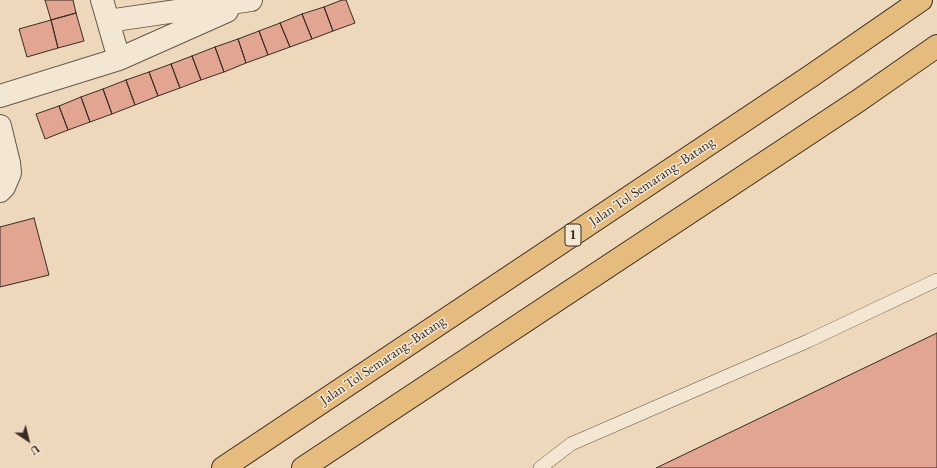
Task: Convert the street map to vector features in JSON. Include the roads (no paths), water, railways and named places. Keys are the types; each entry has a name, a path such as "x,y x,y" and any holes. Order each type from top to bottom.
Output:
{"highway":[{"name":"Jalan Tol Semarang–Batang","path":"223,468 811,76 921,0"},
{"path":"303,468 838,114 937,46"}],"street":[{"path":"102,0 119,59"},
{"path":"108,21 251,0"},
{"path":"0,96 119,59 251,0"},
{"path":"0,126 9,162 10,173 4,187 0,191"}],"lane":[{"path":"540,468 571,444 808,341 937,280"}]}
